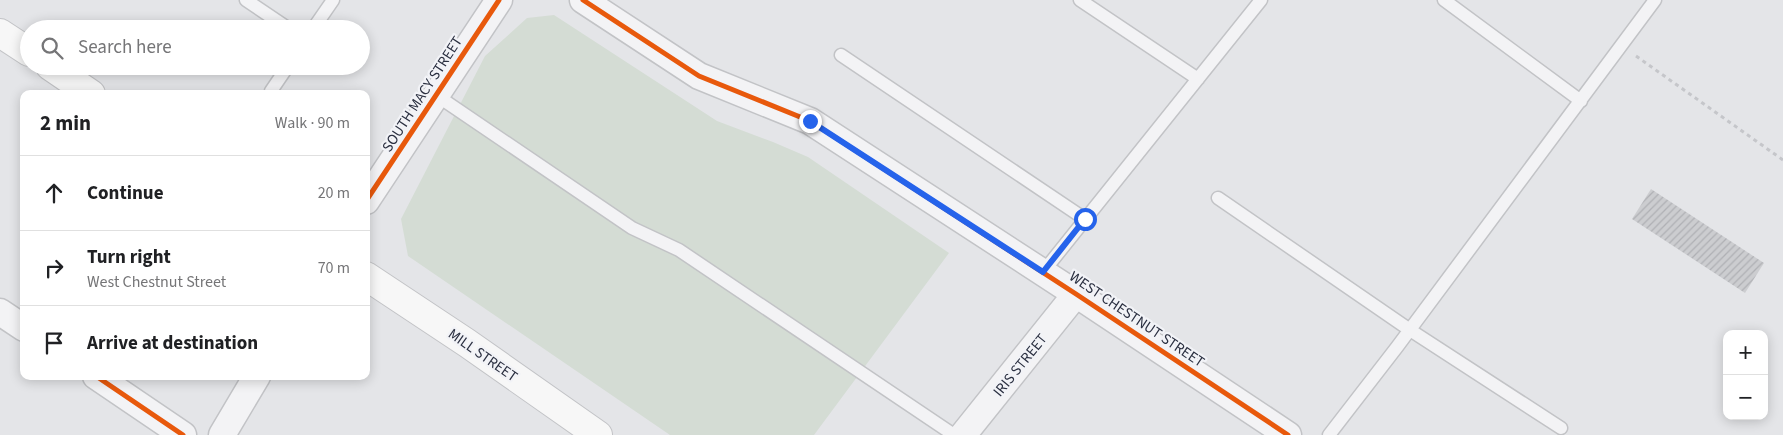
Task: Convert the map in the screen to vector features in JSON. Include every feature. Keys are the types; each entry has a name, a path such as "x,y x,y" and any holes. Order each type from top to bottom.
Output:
{"main road":[{"path":"0,34 20,46"},
{"path":"63,75 85,90"},
{"name":"MILL STREET","path":"370,279 467,343 598,435"}],"street":[{"name":"SOUTH MACY STREET","path":"370,195 499,0"},
{"name":"WEST CHESTNUT STREET","path":"583,0 699,76 810,121 1043,272 1288,435"},
{"name":"IRIS STREET","path":"963,435 1076,294"},
{"path":"0,312 20,325"},
{"path":"102,380 184,435"},
{"path":"222,435 255,380"}],"lane":[{"path":"246,0 276,20"},
{"path":"319,20 333,0"},
{"path":"1080,0 1198,79"},
{"path":"1043,272 1261,0"},
{"path":"1444,0 1581,101"},
{"path":"1329,435 1410,330 1655,0"},
{"path":"841,55 1085,219"},
{"path":"272,90 282,75"},
{"path":"436,95 632,228 679,250 954,435"},
{"path":"1218,198 1410,330 1562,428"}],"path":[{"path":"1622,46 1783,160"}],"shaded area":[{"path":"554,15 717,121 808,157 949,253 814,435 670,435 408,256 401,219 485,56 527,18"}],"building":[{"path":"1651,189 1764,263 1745,293 1632,219"}],"cycle path":[{"path":"370,195 499,0"},
{"path":"583,0 699,76 810,121 1288,435"},
{"path":"102,380 183,435"}],"route":[{"path":"810,121 1043,272 1085,219"}]}
